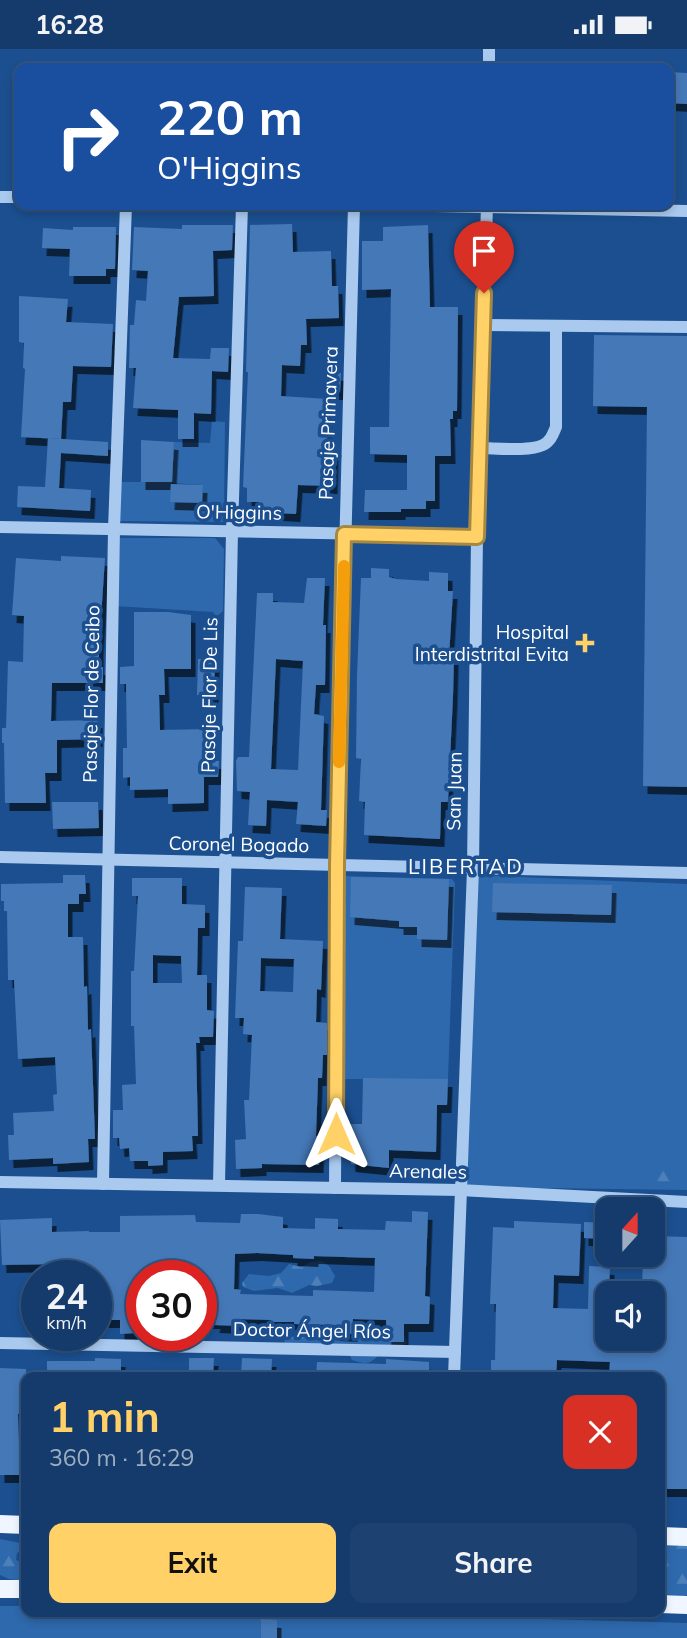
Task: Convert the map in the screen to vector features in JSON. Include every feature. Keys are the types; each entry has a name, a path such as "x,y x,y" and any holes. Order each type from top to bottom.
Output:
{"main road":[{"path":"0,1524 21,1525"},
{"path":"665,1536 687,1537"},
{"path":"0,1589 21,1589"},
{"path":"665,1604 687,1605"}],"street":[{"name":"Pasaje Flor de Ceibo","path":"103,1184 114,529 126,210"},
{"name":"Pasaje Flor De Lis","path":"219,1185 232,531 242,210"},
{"name":"Pasaje Primavera","path":"335,1188 337,865 354,210"},
{"name":"San Juan","path":"454,1372 473,869 477,537 487,210"},
{"path":"647,210 687,211"},
{"path":"483,325 687,327"},
{"path":"480,448 532,447 544,445 552,437 556,427 556,327"},
{"name":"O'Higgins","path":"0,527 477,537"},
{"name":"Coronel Bogado","path":"0,857 687,873"},
{"name":"Arenales","path":"0,1182 460,1190 687,1202"},
{"name":"Doctor Ángel Ríos","path":"0,1343 455,1352"}],"green space":[{"path":"212,421 225,422 224,522 119,521 119,482 171,482 174,442 210,443","holes":["172,483 203,485 202,503 171,502"]},
{"path":"115,538 215,538 224,549 223,611 216,617 213,612 114,606"},
{"path":"474,875 687,884 687,1190 472,1187 465,1182"},
{"path":"344,876 452,879 455,883 448,1079 340,1079"},
{"path":"654,1168 687,1169 687,1186 666,1185 657,1181 650,1174"},
{"path":"322,1261 335,1276 332,1283 309,1285 292,1293 278,1288 254,1291 243,1287 242,1283 249,1274 269,1276 281,1273 289,1264 301,1267"},
{"path":"365,1331 377,1335 393,1331 404,1335 407,1343 384,1351 372,1361 363,1363 352,1360 348,1351 287,1345 284,1341 298,1334 350,1336"},
{"path":"0,1539 20,1543 21,1550 17,1553 16,1560 21,1562 21,1580 0,1575"},
{"path":"665,1539 687,1541 685,1596 665,1594"},
{"path":"0,1606 21,1606 21,1617 472,1617 687,1623 687,1638 0,1638"}],"building":[{"path":"674,72 687,73 687,104 674,103"},
{"path":"292,224 293,252 331,251 332,286 338,286 339,318 306,319 307,345 301,345 300,366 282,365 281,396 328,399 327,444 334,444 333,486 298,485 296,514 259,512 259,502 247,502 247,488 243,487 250,225"},
{"path":"182,225 233,225 232,250 213,251 214,296 179,297 173,358 210,359 211,348 229,348 228,372 212,371 211,414 194,413 194,439 178,439 178,410 133,408 136,368 129,368 130,325 134,325 136,300 146,301 148,271 132,270 134,227 182,229"},
{"path":"428,225 430,307 458,307 457,411 453,411 453,419 450,419 451,456 435,456 435,501 426,501 426,509 364,512 365,490 407,490 407,455 370,454 370,427 389,427 391,289 362,290 362,241 383,241 383,227"},
{"path":"73,227 116,227 115,269 106,269 106,276 69,276 70,249 42,248 43,228 73,230"},
{"path":"19,296 68,299 66,322 113,324 111,367 73,366 71,402 63,402 61,439 21,437 25,369 24,343 19,342"},
{"path":"594,335 687,336 687,787 643,786 647,407 593,406"},
{"path":"328,372 341,373 340,392 328,392"},
{"path":"48,438 108,442 108,456 61,453 59,488 91,490 90,511 17,507 18,486 45,487"},
{"path":"141,440 174,442 172,482 141,482"},
{"path":"171,484 203,485 202,503 170,502"},
{"path":"61,556 105,558 99,647 99,667 103,667 103,683 52,683 51,721 98,720 98,739 57,740 57,773 45,773 46,803 5,803 2,728 6,728 8,661 23,662 24,616 12,615 16,558 61,561"},
{"path":"371,568 389,569 389,577 396,579 429,581 429,572 448,573 448,591 453,591 449,657 454,657 448,802 441,802 440,839 364,835 365,802 359,801 361,759 356,758 357,675 361,578 371,578"},
{"path":"307,578 325,578 325,685 316,685 314,714 324,716 321,810 327,810 326,826 296,824 298,802 267,800 266,826 248,825 250,792 237,791 236,761 238,757 249,757 257,593 273,593 273,602 304,603","holes":["276,659 303,661 298,770 271,769"]},
{"path":"134,612 191,615 191,669 164,669 165,695 159,695 160,730 209,729 210,761 219,761 218,777 204,777 204,803 168,804 168,789 130,790 130,777 123,778 123,748 127,748 126,684 120,684 120,667 134,666"},
{"path":"198,659 215,659 214,695 197,695"},
{"path":"52,802 98,802 99,828 53,829"},
{"path":"63,875 85,875 86,894 79,894 79,904 68,904 68,937 83,937 84,987 87,986 88,1030 91,1029 95,1139 88,1139 89,1162 53,1164 53,1158 9,1160 8,1135 14,1135 13,1113 54,1111 53,1095 57,1094 55,1057 18,1059 14,980 8,980 7,911 4,911 4,901 1,901 1,884 63,883"},
{"path":"351,877 449,879 447,940 417,939 417,927 399,927 399,921 350,917"},
{"path":"132,878 182,878 182,904 205,905 205,928 198,928 197,975 207,975 207,1010 214,1011 213,1037 199,1037 200,1043 196,1043 198,1136 192,1136 193,1151 163,1152 163,1165 148,1166 148,1161 130,1161 129,1148 120,1149 119,1138 113,1138 113,1110 123,1110 122,1085 136,1084 134,1026 131,1026 131,971 134,971 138,896 132,896","holes":["153,955 181,956 182,983 153,983"]},
{"path":"493,883 612,885 611,915 492,912"},
{"path":"245,887 282,888 280,939 323,941 321,990 317,989 316,1022 327,1023 327,1055 323,1055 322,1078 318,1078 316,1136 320,1136 319,1165 262,1164 262,1168 236,1169 235,1140 246,1139 244,1100 249,1100 252,1035 243,1034 244,1018 235,1018 238,941 243,941","holes":["261,958 294,959 293,992 260,991"]},
{"path":"363,1078 448,1079 447,1105 437,1105 436,1152 389,1150 389,1168 351,1164 349,1124 362,1124"},
{"path":"412,1211 428,1212 425,1296 430,1297 429,1324 404,1324 404,1342 387,1342 386,1320 353,1319 353,1334 335,1333 335,1325 294,1324 271,1320 240,1319 240,1326 217,1325 217,1260 126,1260 126,1334 120,1334 120,1320 112,1320 112,1260 21,1260 21,1265 2,1265 0,1220 52,1218 52,1232 120,1232 120,1216 195,1215 196,1222 240,1223 241,1214 258,1214 283,1217 283,1228 315,1229 315,1218 338,1219 338,1229 385,1230 386,1221 412,1222","holes":["235,1254 293,1255 293,1258 375,1258 374,1292 313,1290 313,1296 240,1294 241,1290 234,1289"]},
{"path":"514,1221 581,1224 579,1276 554,1275 553,1308 588,1309 589,1266 610,1267 609,1281 595,1281 595,1351 665,1351 665,1281 642,1281 643,1267 665,1267 665,1236 687,1237 687,1489 665,1489 665,1372 609,1372 610,1362 557,1360 556,1372 491,1372 491,1360 495,1360 496,1304 490,1304 493,1227 514,1228"},
{"path":"584,1222 595,1222 595,1238 584,1238"},
{"path":"95,1358 121,1359 121,1372 47,1372 47,1361 95,1361"},
{"path":"189,1358 214,1358 213,1372 189,1372"},
{"path":"242,1358 272,1359 271,1372 241,1372"},
{"path":"386,1359 429,1362 429,1372 316,1372 317,1362 386,1364"},
{"path":"0,1368 26,1369 26,1372 21,1372 21,1414 18,1414 20,1475 0,1475"},
{"path":"261,1619 277,1620 277,1638 261,1638"}],"slow traffic":[{"path":"339,762 344,566"}],"place":[{"name":"Hospital Interdistrital Evita","path":"585,643"}],"district":[{"name":"LIBERTAD","path":"466,867"}],"route":[{"path":"336,1134 337,865 344,534 477,537 484,293"}]}
